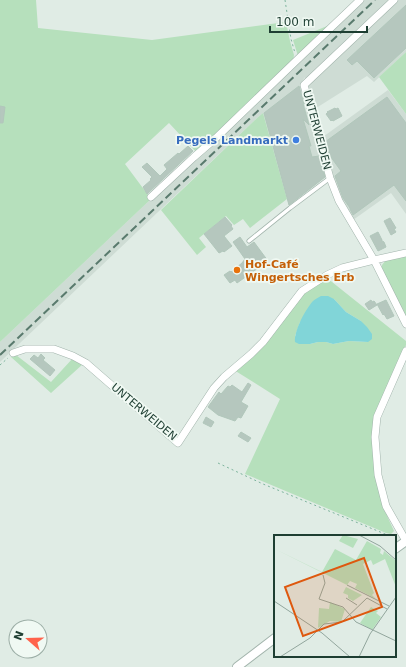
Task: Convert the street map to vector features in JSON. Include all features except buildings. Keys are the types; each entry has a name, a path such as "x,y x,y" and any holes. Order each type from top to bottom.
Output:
{"street":[{"path":"151,197 216,138 360,0"},
{"name":"UNTERWEIDEN","path":"394,0 304,85 330,178 339,201 374,260 406,324"},
{"name":"UNTERWEIDEN","path":"13,353 25,349 54,349 73,356 86,363 178,443 214,388 263,342 302,291 327,275 342,268 406,253"},
{"path":"396,548 405,539 386,506 378,475 375,437 378,417 406,351"},
{"path":"237,667 274,639"}],"lane":[{"name":"UNTERWEIDEN","path":"249,241 330,178"}],"path":[{"path":"285,0 296,60"},
{"path":"0,365 13,353"},
{"path":"218,463 263,484 388,535"}],"shaded area":[{"path":"361,0 406,0 406,52 374,82 367,76 313,110 305,77 300,84 306,110 308,111 326,176 289,206 263,113 0,362 0,342"},
{"path":"388,90 406,114 406,214 391,193 353,220 331,179 320,139"}],"green space":[{"path":"0,0 36,0 38,28 152,40 286,22 294,55 293,61 197,153 169,123 125,164 151,199 0,342"},
{"path":"332,24 298,56 293,40"},
{"path":"406,52 406,114 379,77"},
{"path":"263,113 287,199 250,228 243,219 234,225 226,216 199,238 206,247 197,255 161,210"},
{"path":"406,255 406,319 382,269 382,265 386,260"},
{"path":"327,278 406,341 406,345 374,422 377,476 388,518 394,531 391,534 245,474 280,399 234,370 302,294","holes":["334,299 346,312 361,321 368,342 349,341 333,344 318,342 310,344 295,336 300,322"]},
{"path":"16,355 51,382 73,358 83,364 51,393 11,357"}],"water":[{"path":"321,296 328,296 334,299 346,312 361,321 372,334 372,339 368,342 349,341 333,344 318,342 299,344 295,342 296,332 304,315 313,301"}],"railway":[{"path":"0,355 375,0"}],"place":[{"name":"Pegels Landmarkt","path":"296,140"},
{"name":"Hof-Café Wingertsches Erb","path":"237,270"}]}
